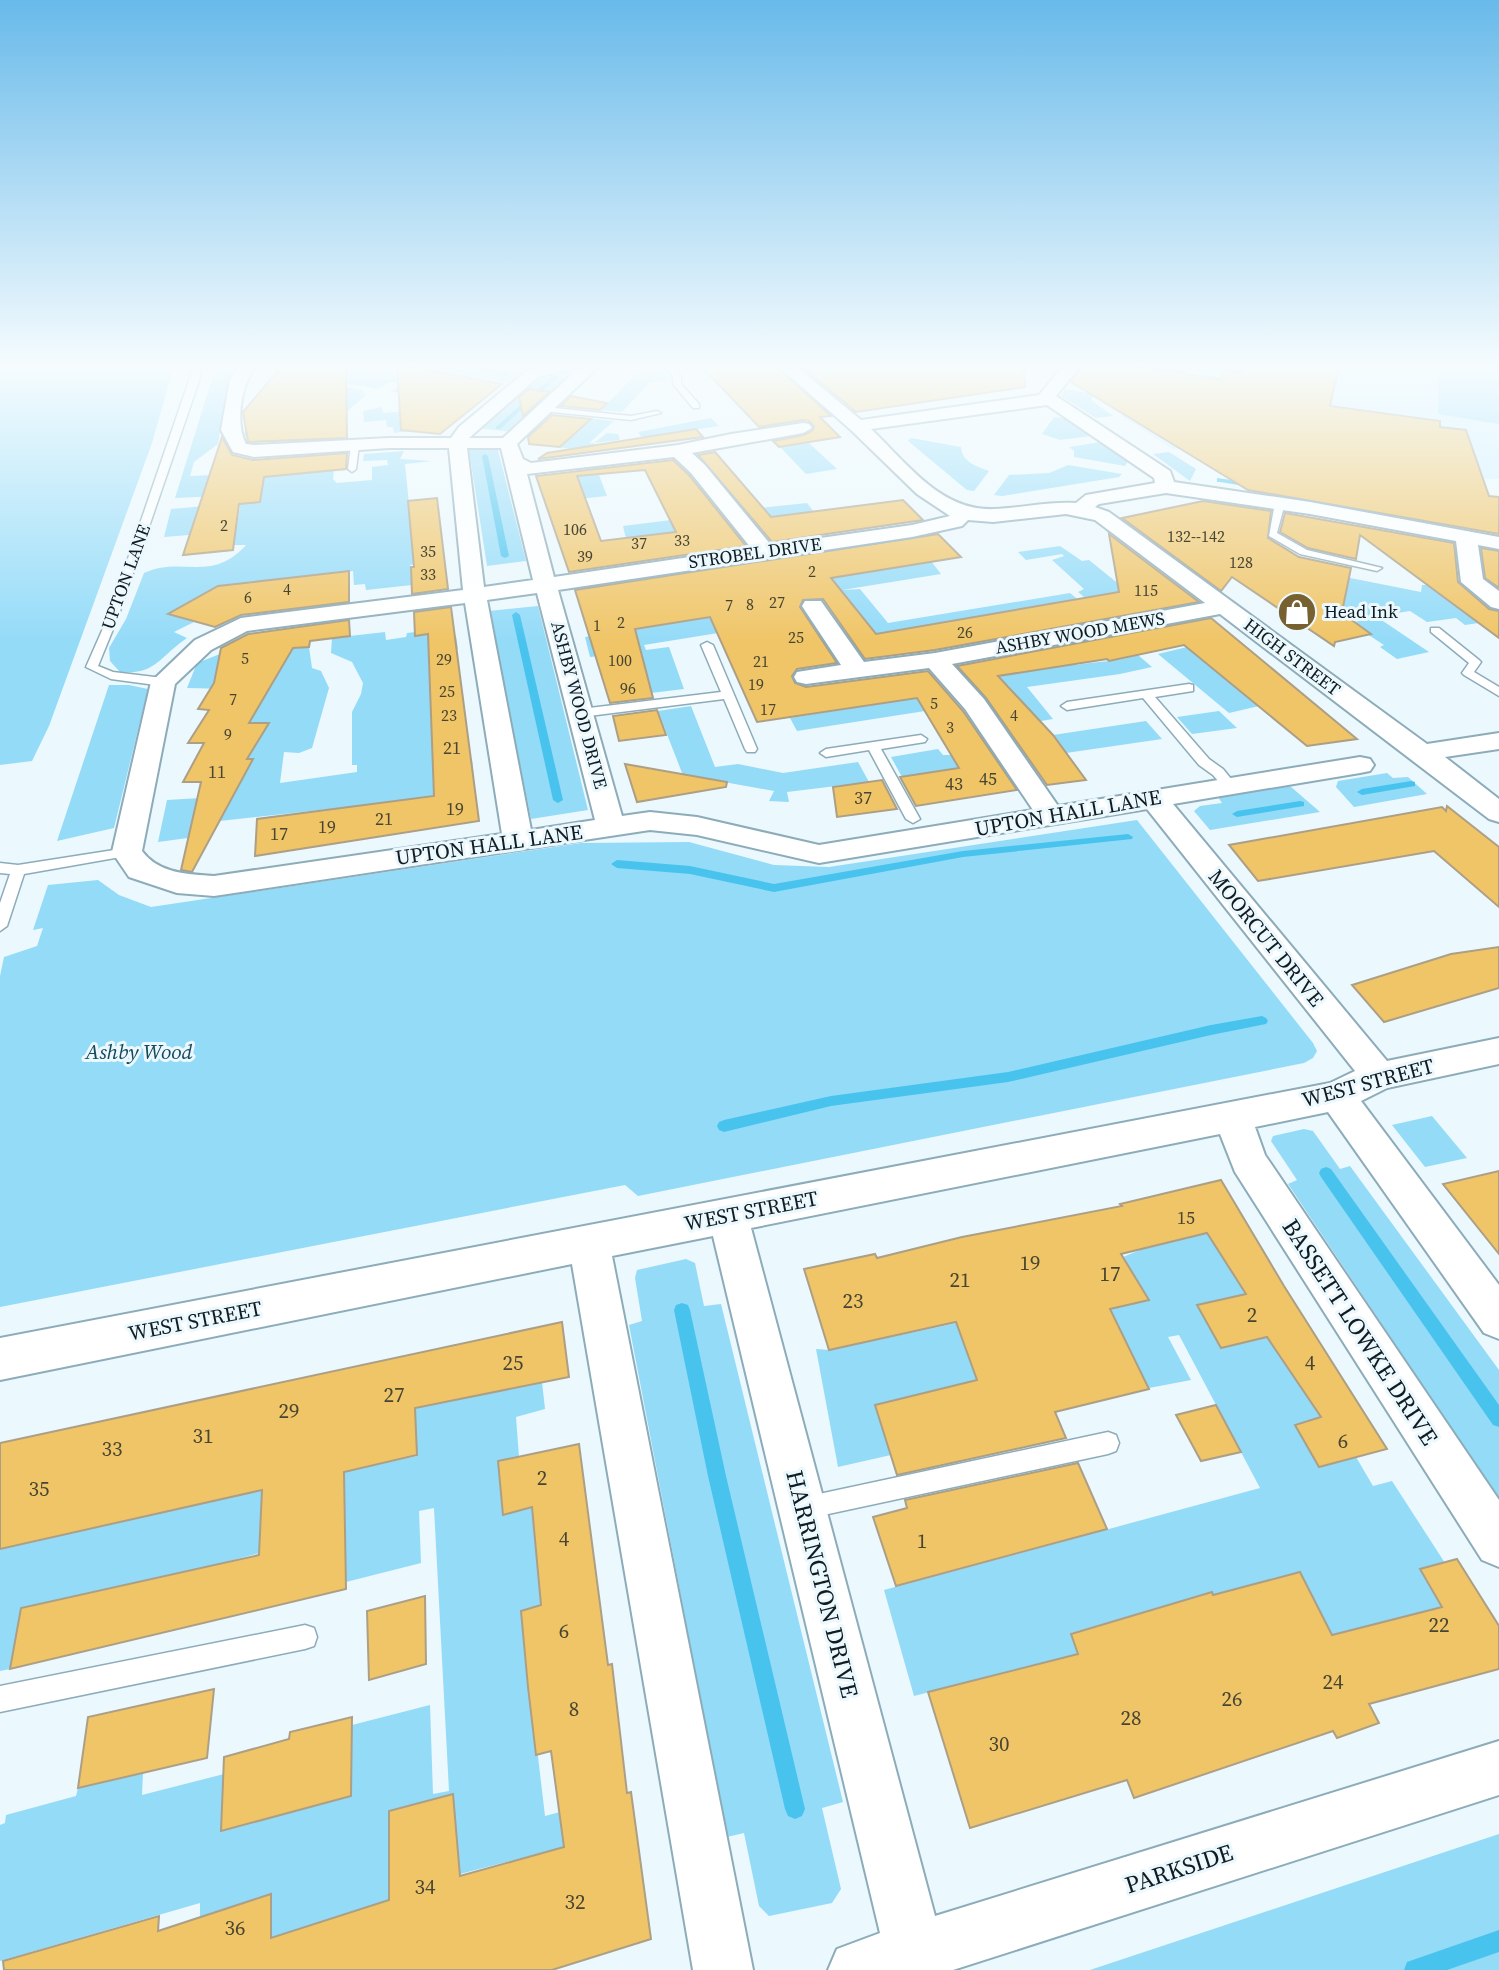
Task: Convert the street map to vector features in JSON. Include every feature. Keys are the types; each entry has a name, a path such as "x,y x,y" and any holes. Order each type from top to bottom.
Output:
{"street":[{"path":"459,458 471,575 518,840"},
{"name":"ASHBY WOOD DRIVE","path":"512,458 611,827"},
{"path":"513,466 523,465 526,469 619,458"},
{"path":"686,458 698,469 765,552"},
{"path":"891,458 931,495 950,509 963,514 1002,514 1052,507 1081,509 1093,499 1166,487 1280,503 1499,542"},
{"path":"1138,458 1166,480 1166,487"},
{"name":"HIGH STREET","path":"1081,509 1102,516 1499,813"},
{"name":"STROBEL DRIVE","path":"544,584 912,531 954,522 963,514"},
{"path":"1466,537 1472,582 1499,602"},
{"path":"127,852 163,682 203,645 241,625 544,584"},
{"path":"813,606 857,670"},
{"name":"ASHBY WOOD MEWS","path":"806,677 935,660 1224,606"},
{"path":"935,660 975,704 1051,816"},
{"path":"1422,753 1499,741"},
{"name":"UPTON HALL LANE","path":"127,852 140,870 177,883 214,886 650,821 696,826 819,854 1360,765"},
{"name":"MOORCUT DRIVE","path":"1154,799 1379,1076"},
{"name":"WEST STREET","path":"0,1359 590,1245 1336,1096 1379,1076 1499,1051"},
{"path":"1336,1096 1499,1319"},
{"name":"BASSETT LOWKE DRIVE","path":"1233,1115 1248,1161 1499,1543"},
{"name":"HARRINGTON DRIVE","path":"729,1216 915,1952"},
{"path":"590,1245 723,1970"},
{"name":"PARKSIDE","path":"858,1970 1499,1768"}],"lane":[{"name":"UPTON LANE","path":"163,682 111,675 92,667 117,605 168,458"},
{"path":"352,469 353,458"},
{"path":"1280,503 1272,534 1304,552 1377,568"},
{"path":"1435,630 1475,662 1468,673 1499,692"},
{"path":"707,645 751,749"},
{"path":"1067,706 1189,688"},
{"path":"581,713 727,695"},
{"path":"1147,695 1204,762 1218,772 1229,785"},
{"path":"826,753 920,739"},
{"path":"873,746 913,819"},
{"path":"0,868 18,870 127,852"},
{"path":"0,926 18,870"},
{"path":"803,1508 1108,1443"},
{"path":"0,1699 305,1637"}],"shaded area":[{"path":"1338,458 1499,458 1499,479 1475,479"}],"green space":[{"path":"0,458 147,458 49,726 32,761 0,765"},
{"path":"187,458 199,458 194,462 190,476 334,470 333,479 337,483 372,480 372,467 388,465 387,460 363,461 363,458 432,461 405,464 415,564 410,565 412,585 366,590 365,584 354,585 353,571 272,580 209,591 169,614 194,622 174,632 187,638 150,668 120,672 110,661 109,648 126,619 144,573 158,568 221,563 233,557 246,545 226,545 201,534 164,537 171,509 217,505 236,530 242,495 175,498"},
{"path":"470,458 500,458 526,561 487,566"},
{"path":"791,458 825,458 837,469 806,474"},
{"path":"928,458 965,458 989,471 974,491 967,490"},
{"path":"1079,458 1124,458 1128,461 1125,466"},
{"path":"1158,458 1178,458 1196,469 1190,481"},
{"path":"600,465 604,474 599,475 607,496 578,499 580,485 575,468"},
{"path":"1068,465 1122,474 1119,477 1002,496 994,495 1009,475 1049,473"},
{"path":"807,503 814,512 750,521 741,510"},
{"path":"687,518 727,524 626,539 623,526"},
{"path":"1060,546 1082,561 1089,560 1136,598 1095,606 1078,592 1084,589 1052,560 1064,556 1062,554 1026,560 1018,552"},
{"path":"931,561 941,574 842,590 860,589 888,623 1070,593 1081,602 943,626 939,623 876,634 843,592 816,596 805,581"},
{"path":"1325,573 1421,592 1422,585 1427,585 1479,623 1465,625 1456,618 1427,622 1410,611 1351,620 1320,598"},
{"path":"538,606 588,810 531,819 489,611"},
{"path":"744,612 755,627 644,645 646,650 669,647 684,689 651,693 640,651 590,657 585,637"},
{"path":"1377,617 1429,652 1397,659 1380,647 1384,645 1350,623"},
{"path":"442,629 443,638 456,636 458,649 428,653 434,764 472,759 474,779 460,782 433,798 435,828 405,833 403,801 192,824 188,838 158,842 167,800 217,797 219,792 235,792 253,760 247,759 268,723 249,723 268,690 187,688 197,663 220,654 218,668 282,650 309,647 312,668 321,671 329,688 312,748 299,753 284,752 280,783 357,772 357,765 352,765 352,712 363,683 352,662 331,653 332,638 385,632 386,640 406,637 407,633"},
{"path":"1187,647 1259,706 1229,713 1158,654"},
{"path":"1138,655 1152,667 1027,687 1053,719 1035,722 1008,685 986,688 979,680 1074,663 1076,665"},
{"path":"109,685 148,689 114,828 57,841"},
{"path":"916,698 925,711 797,731 790,718"},
{"path":"691,706 715,767 738,764 783,773 858,762 869,782 787,792 789,802 769,801 774,791 707,779 684,778 658,711"},
{"path":"1219,711 1237,728 1192,734 1177,717"},
{"path":"1146,721 1162,739 1066,753 1053,735"},
{"path":"938,749 943,755 951,755 960,768 902,777 891,757"},
{"path":"1387,773 1393,778 1408,777 1427,794 1354,807 1336,787 1338,781"},
{"path":"1290,786 1320,812 1210,830 1194,811 1200,806 1222,803 1218,797"},
{"name":"Ashby Wood","path":"1137,820 1313,1043 1317,1051 1313,1058 1304,1063 638,1196 625,1185 0,1307 0,976 4,957 37,946 43,928 33,930 48,885 98,880 119,895 151,907 581,843 689,842 774,865 829,867"},
{"path":"1432,1116 1467,1158 1425,1167 1392,1125"},
{"path":"1304,1129 1313,1131 1340,1169 1350,1166 1499,1370 1499,1499 1288,1184 1297,1180 1271,1141 1273,1136"},
{"path":"1207,1233 1223,1258 1263,1249 1284,1286 1198,1305 1221,1347 1267,1337 1321,1418 1296,1425 1319,1467 1356,1457 1373,1486 1392,1481 1445,1563 1442,1607 1332,1635 1299,1572 1258,1583 1287,1641 1241,1653 1212,1592 1071,1633 1078,1654 914,1696 884,1590 1260,1488 1179,1335 1168,1337 1191,1380 1149,1388 1126,1342 1093,1348 1031,1368 876,1405 891,1455 838,1467 816,1349 830,1350 957,1323 1148,1299 1123,1257 1145,1248"},
{"path":"686,1259 695,1263 704,1306 721,1304 843,1802 822,1808 841,1889 832,1903 769,1916 759,1906 744,1833 727,1837 629,1325 642,1321 635,1278 637,1270"},
{"path":"457,1344 460,1399 542,1382 545,1409 516,1417 519,1457 498,1462 503,1514 532,1507 542,1604 521,1612 545,1816 560,1812 564,1847 460,1874 453,1794 389,1811 389,1900 271,1938 271,1894 200,1917 200,1903 0,1961 0,1825 5,1823 6,1815 76,1796 78,1788 143,1773 142,1795 224,1774 222,1831 351,1796 352,1725 430,1705 433,1794 449,1791 434,1508 419,1511 421,1563 346,1582 345,1531 214,1565 22,1608 10,1669 0,1671 0,1549 39,1541 49,1484 150,1515 417,1456 413,1354"},
{"path":"1499,1834 1499,1970 1090,1970"}],"building":[{"path":"215,458 347,458 346,469 264,477 260,502 239,504 233,550 183,555"},
{"path":"700,458 720,458 771,517 903,500 923,520 772,542"},
{"path":"1195,458 1476,458 1489,496 1499,497 1499,534 1248,490"},
{"path":"673,460 689,475 746,546 569,572 536,476","holes":["645,470 676,532 601,541 577,476"]},
{"path":"437,498 448,589 412,594 411,567 414,567 408,501"},
{"path":"1203,501 1271,511 1268,538 1299,557 1351,568 1343,607 1335,608 1371,634 1335,642 1334,646 1232,577 1221,591 1122,518"},
{"path":"1285,513 1454,543 1458,582 1489,609 1499,611 1499,638 1360,535 1356,559 1308,548 1280,532"},
{"path":"938,534 961,557 831,578 876,634 1119,592 1109,534 1199,602 935,650 865,659 823,599 803,600 800,607 837,663 797,669 792,676 795,683 806,687 928,671 963,711 1017,790 916,806 900,777 959,768 917,698 757,722 710,617 635,629 653,698 610,703 575,590"},
{"path":"1481,548 1499,551 1499,588 1485,578"},
{"path":"349,571 349,602 241,615 215,627 168,614 218,586"},
{"path":"451,607 479,821 255,856 257,819 434,796 428,634 415,636 414,612"},
{"path":"1211,618 1357,739 1307,746 1184,645 1109,661 1107,659 998,676 1053,735 1086,780 1047,785 986,698 957,666"},
{"path":"349,620 350,636 310,641 309,647 293,648 249,723 269,723 247,759 253,759 192,872 181,870 201,782 183,782 204,743 188,743 209,710 198,709 214,683 221,648 248,634"},
{"path":"657,710 666,735 619,741 613,716"},
{"path":"625,764 727,782 726,787 637,802"},
{"path":"882,780 897,809 837,817 833,787"},
{"path":"1447,806 1499,847 1499,907 1434,851 1258,881 1229,845 1442,807 1446,811"},
{"path":"1499,947 1499,988 1384,1022 1352,985 1451,954"},
{"path":"1499,1171 1499,1254 1443,1184"},
{"path":"1221,1180 1387,1449 1319,1467 1295,1425 1321,1417 1267,1337 1221,1348 1197,1305 1246,1294 1207,1233 1121,1254 1149,1300 1110,1309 1149,1389 1055,1412 1066,1438 897,1475 875,1405 977,1380 956,1322 829,1350 804,1269 875,1254 877,1258 962,1237 1122,1206 1120,1204"},
{"path":"562,1322 569,1377 415,1408 417,1455 344,1472 346,1589 10,1669 21,1608 259,1555 262,1490 0,1549 0,1443"},
{"path":"1216,1405 1241,1452 1201,1461 1176,1415"},
{"path":"579,1444 608,1665 612,1664 627,1793 631,1792 651,1939 552,1970 4,1970 3,1961 159,1916 158,1931 271,1894 271,1938 389,1900 389,1811 453,1794 460,1876 564,1847 551,1751 536,1755 528,1687 521,1611 541,1605 532,1507 503,1515 498,1461"},
{"path":"1078,1463 1107,1529 896,1586 873,1517 907,1508 905,1500"},
{"path":"1457,1559 1499,1626 1499,1669 1369,1704 1379,1723 1337,1738 1333,1731 1134,1798 1127,1780 970,1828 928,1692 1078,1654 1071,1634 1212,1592 1213,1595 1300,1572 1332,1635 1442,1607 1420,1569"},
{"path":"425,1596 426,1664 369,1680 367,1611"},
{"path":"214,1689 207,1758 78,1788 88,1717"},
{"path":"352,1717 351,1796 221,1831 224,1757 289,1739 290,1732"}],"waterway":[{"path":"485,458 505,556"},
{"path":"1220,480 1251,485"},
{"path":"516,615 558,800"},
{"path":"1362,792 1411,784"},
{"path":"1237,814 1300,804"},
{"path":"617,864 690,870 774,888 963,854 1128,837"},
{"path":"724,1126 831,1101 1008,1077 1211,1030 1262,1021"},
{"path":"1326,1173 1499,1419"},
{"path":"682,1310 717,1476 795,1809"},
{"path":"1415,1970 1499,1941"}],"place":[{"name":"Head Ink","path":"1297,612"}]}
